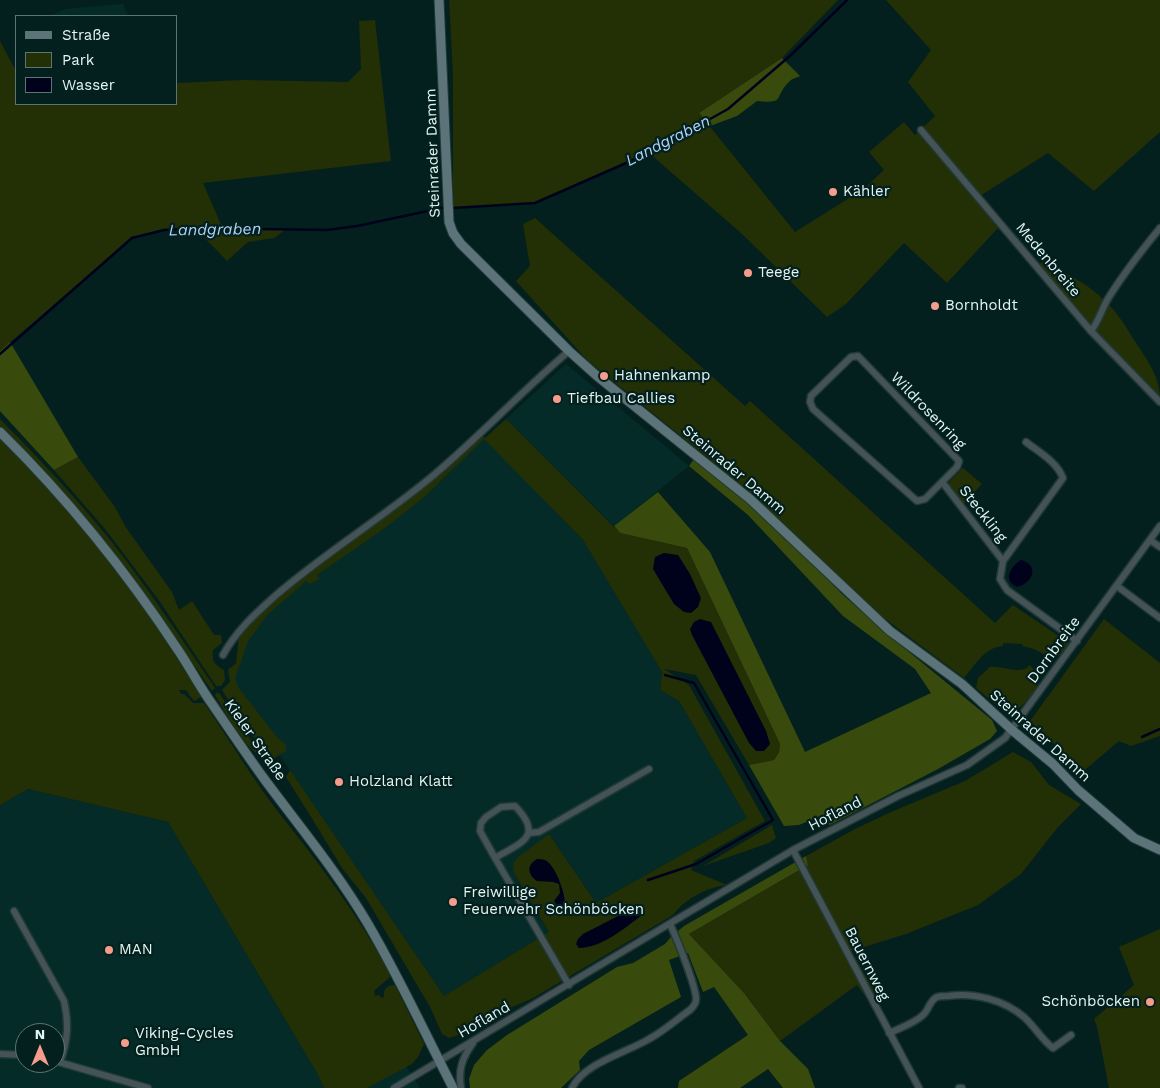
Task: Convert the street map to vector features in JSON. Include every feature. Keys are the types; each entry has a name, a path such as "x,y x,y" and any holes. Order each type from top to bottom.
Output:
{"main road":[{"name":"Steinrader Damm","path":"439,0 449,222 453,233 461,244 569,351 597,376 750,499 890,632 962,684 1012,730 1053,764 1078,790 1134,838 1160,850"},
{"name":"Kieler Straße","path":"0,432 60,494 102,544 178,650 208,697 264,777 319,851 367,923 403,988 453,1088"}],"street":[{"name":"Medenbreite","path":"921,130 1091,331 1160,402"},
{"path":"1091,331 1121,278 1160,228"},
{"path":"223,656 237,632 267,603 436,473 546,370 569,351"},
{"name":"Wildrosenring","path":"858,356 959,461 957,468 943,483 926,500 917,502 813,409 810,402 811,396 852,357 858,356"},
{"path":"1026,442 1048,459 1061,472 1064,478 1003,561 1000,579 1007,590 1077,641"},
{"name":"Steckling","path":"943,483 1003,561"},
{"name":"Dornbreite","path":"1012,730 1160,526"},
{"path":"1150,540 1160,547"},
{"path":"1117,586 1160,618"},
{"name":"Hofland","path":"394,1088 794,850 898,796 967,765 1005,738 1012,730"},
{"path":"529,833 539,832 649,769"},
{"path":"494,858 525,840 529,833 528,825 515,806 502,807 486,817 481,823 480,831 494,858 569,985"},
{"name":"Bauernweg","path":"794,850 918,1088"},
{"path":"14,911 64,1001 68,1015 68,1030 65,1039"},
{"path":"572,1088 574,1083 590,1068 650,1039 695,1005 696,998 690,978 670,924"},
{"path":"889,1033 922,1017 936,997 974,995 996,1001 1024,1017 1053,1048 1071,1035"},
{"path":"461,1088 460,1067 465,1054 476,1040"},
{"path":"0,1054 15,1055"},
{"path":"65,1064 148,1088"}],"shaded area":[{"path":"123,4 128,15 53,15 65,9"},
{"path":"566,364 689,466 614,526 506,419"},
{"path":"484,438 583,540 662,672 660,690 679,701 747,818 596,903 549,834 514,873 549,932 444,996 231,684 244,642 263,617 277,603"},
{"path":"28,789 168,822 317,1073 324,1088 0,1088 0,805"},
{"path":"406,1066 420,1088 365,1088"}],"green space":[{"path":"449,0 838,0 782,58 699,113 795,232 862,190 884,170 869,152 904,122 915,135 935,116 908,82 931,50 886,0 1160,0 1160,132 1094,191 1048,153 975,199 998,228 947,283 904,243 846,304 827,317 741,233 649,153 535,203 453,208 453,75"},
{"path":"375,20 391,161 203,183 223,229 285,230 274,238 248,242 227,261 195,228 164,230 132,238 0,351 0,41 15,69 15,105 178,105 178,83 243,80 348,82 361,69 359,21"},
{"path":"782,58 800,76 792,79 784,87 776,100 757,101 737,116 710,126 699,113"},
{"path":"535,218 745,406 750,401 995,623 1013,605 1069,643 1059,656 1047,656 1022,644 1003,643 1003,646 986,653 976,662 964,678 884,618 707,457 587,360 516,281 530,266 523,224"},
{"path":"1042,262 1061,270 1079,281 1097,293 1112,308 1150,364 1156,377 1160,398 1100,337 1039,264"},
{"path":"10,342 78,457 54,470 0,411 0,351"},
{"path":"0,419 57,478 111,541 215,688 212,691 105,542 50,479 0,427"},
{"path":"506,419 620,533 687,548 780,744 779,752 774,760 749,765 696,675 664,669 689,685 765,821 694,861 691,870 727,885 704,891 690,899 673,915 533,998 512,1007 473,1030 449,1038 442,1034 430,1007 366,898 342,868 286,777 290,770 444,996 549,932 514,873 513,864 517,858 549,834 596,903 747,818 679,701 660,690 662,672 583,540 484,439 422,499 382,530 317,575 319,579 310,584 306,581 267,615 248,641 235,679 238,687 276,736 286,745 286,751 273,759 246,728 222,690 230,682 228,669 236,663 239,636 273,601 482,435 485,438"},
{"path":"0,438 56,498 109,561 157,627 201,697 195,701 186,690 179,690 181,694 184,694 193,703 204,703 269,800 353,913 391,976 374,991 375,996 384,997 386,988 395,985 424,1044 418,1057 412,1064 367,1088 324,1088 317,1073 168,822 28,789 0,805"},
{"path":"78,457 115,507 125,526 172,592 179,610 192,601 214,635 221,635 222,643 213,650 213,660 224,670 225,680 221,686 216,686 158,599 105,529 54,470"},
{"path":"694,459 729,486 796,547 842,594 892,638 992,720 997,731 990,739 938,769 830,825 820,816 799,825 784,826 749,765 774,760 779,752 780,744 687,548 620,533 614,526 658,492 710,552 805,752 931,693 915,669 843,616 748,515 689,466"},
{"path":"963,468 982,484 963,504 949,487 949,482"},
{"path":"1104,619 1160,663 1160,736 1131,746 1119,741 1080,774 1062,751 1030,721"},
{"path":"1030,665 1034,670 1038,686 1029,698 1015,710 1002,709 976,688 978,678 990,667 1021,670"},
{"path":"219,693 251,740 268,759 260,756 245,742 215,695"},
{"path":"1013,752 1031,762 1049,785 1081,804 1058,827 1021,874 978,905 906,934 851,951 875,992 866,997 857,985 780,1041 744,993 689,934 808,866 806,856 891,812 965,781"},
{"path":"772,825 776,838 769,843 703,866"},
{"path":"806,856 808,866 689,934 744,993 780,1041 808,1069 815,1088 783,1088 768,1069 740,1088 678,1088 679,1081 748,1035 714,987 703,992 688,953 669,960 681,997 589,1050 579,1061 580,1070 561,1088 470,1088 469,1079 474,1065 487,1050 507,1035 617,967 633,963 665,944 684,926"},
{"path":"1160,929 1160,1088 1109,1088 1094,1019 1134,985 1119,947"}],"water":[{"path":"664,553 678,555 690,574 701,598 698,607 691,613 684,612 674,604 653,569 655,557"},
{"path":"1021,560 1031,566 1032,574 1027,582 1017,587 1012,584 1009,577 1011,569"},
{"path":"700,619 711,622 766,731 770,744 764,751 756,751 749,743 692,635 690,629 694,622"},
{"path":"537,859 547,861 557,876 565,899 565,904 559,908 554,901 560,893 559,884 537,881 530,873 531,864"},
{"path":"638,908 641,910 642,915 604,941 596,945 579,948 576,944 583,934 626,912"}],"waterway":[{"name":"Landgraben","path":"453,208 535,203 649,153 728,109 791,55 847,0"},
{"name":"Landgraben","path":"0,354 132,238 164,230 195,228 327,230 357,226 442,208"},
{"path":"648,880 696,864 773,820 694,683 665,675"},
{"path":"1142,737 1160,729"}],"place":[{"name":"Kähler","path":"833,192"},
{"name":"Teege","path":"748,273"},
{"name":"Bornholdt","path":"935,306"},
{"name":"Hahnenkamp","path":"604,376"},
{"name":"Tiefbau Callies","path":"557,399"},
{"name":"Holzland Klatt","path":"339,782"},
{"name":"Freiwillige Feuerwehr Schönböcken","path":"453,902"},
{"name":"MAN","path":"109,950"},
{"name":"Schönböcken","path":"1150,1002"},
{"name":"Viking-Cycles GmbH","path":"125,1043"}]}
